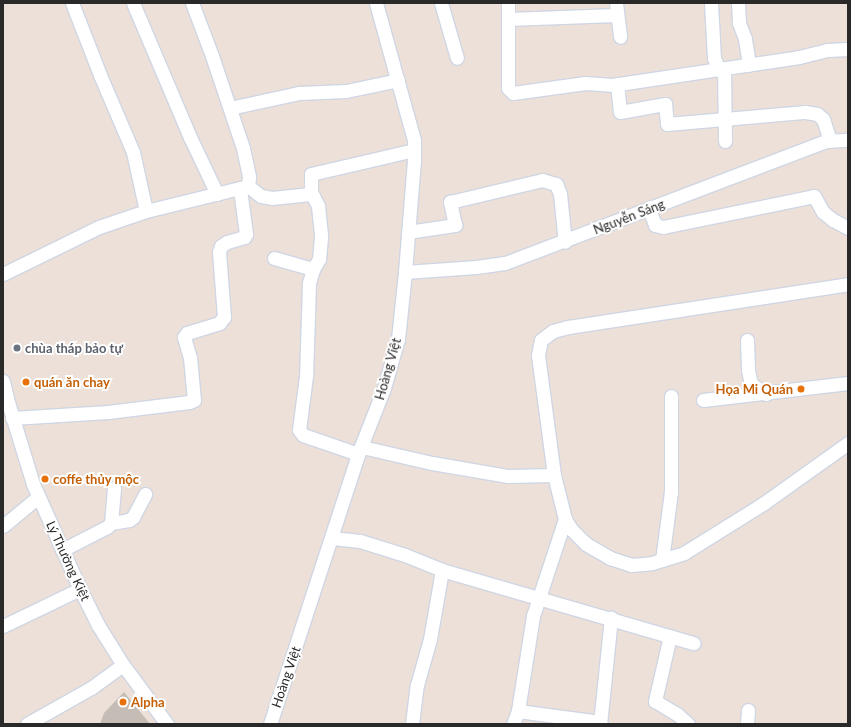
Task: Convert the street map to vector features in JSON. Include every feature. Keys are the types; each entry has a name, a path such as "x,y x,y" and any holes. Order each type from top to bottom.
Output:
{"street":[{"path":"72,3 100,75 133,152 146,211"},
{"path":"133,3 190,137 217,194"},
{"path":"8,412 108,412 194,400 190,358 184,337 187,333 219,323 224,317 219,252 221,246 227,242 244,237 246,234 244,188 249,177 230,108 192,3"},
{"name":"Hoàng Việt","path":"270,724 360,450 384,388 398,339 405,272 414,140 376,3"},
{"path":"441,3 457,58"},
{"path":"508,3 508,88 514,93 585,83 617,84 749,65 827,50 848,49"},
{"path":"711,3 714,58 722,69 725,142"},
{"path":"738,3 739,23 745,39 749,65"},
{"path":"508,18 616,9 620,37"},
{"path":"230,108 299,93 346,91 398,80"},
{"path":"617,84 620,112 665,104 667,124 805,112 817,114 823,119 830,141"},
{"name":"Nguyễn Sáng","path":"405,272 476,268 505,263 565,242 830,141 848,140"},
{"path":"414,150 311,174 311,192 318,206 321,237 318,259 309,283 306,376 299,430 303,435 360,450 507,476 554,475"},
{"path":"408,232 455,225 450,202 542,180 556,184 560,194 565,242"},
{"path":"3,274 99,228 146,211 244,188 261,196 272,198 308,194 311,192"},
{"path":"649,209 655,225 663,227 686,224 814,196 823,212 833,220 847,227"},
{"path":"274,258 313,269"},
{"path":"848,284 568,327 553,331 541,340 538,356 554,475 565,519 577,536 610,558 631,565 662,560 684,553 764,503 848,443"},
{"path":"747,340 748,370 751,384 766,394"},
{"name":"Lý Thường Kiệt","path":"3,381 8,412 38,497 80,590 98,625 123,665 167,724"},
{"path":"703,400 766,394 848,383"},
{"path":"662,560 671,492 671,396"},
{"path":"112,523 114,488"},
{"path":"62,550 112,523 129,520 133,517 145,494"},
{"path":"3,526 38,497"},
{"path":"513,724 518,711 533,616 541,598 565,519"},
{"path":"332,538 360,541 405,555 442,570 694,643"},
{"path":"412,724 417,685 430,639 442,570"},
{"path":"3,626 80,590"},
{"path":"518,711 554,720 600,723 611,618"},
{"path":"670,636 655,701 677,714 688,724"},
{"path":"27,724 91,688 123,665"},
{"path":"747,724 748,710"}],"building":[{"name":"Alpha","path":"124,692 150,724 100,724 104,713"}],"place":[{"name":"chùa tháp bảo tự","path":"17,348"},
{"name":"quán ăn chay","path":"26,382"},
{"name":"Họa Mi Quán","path":"801,389"},
{"name":"coffe thủy mộc","path":"45,479"},
{"name":"Alpha","path":"123,702"}]}
